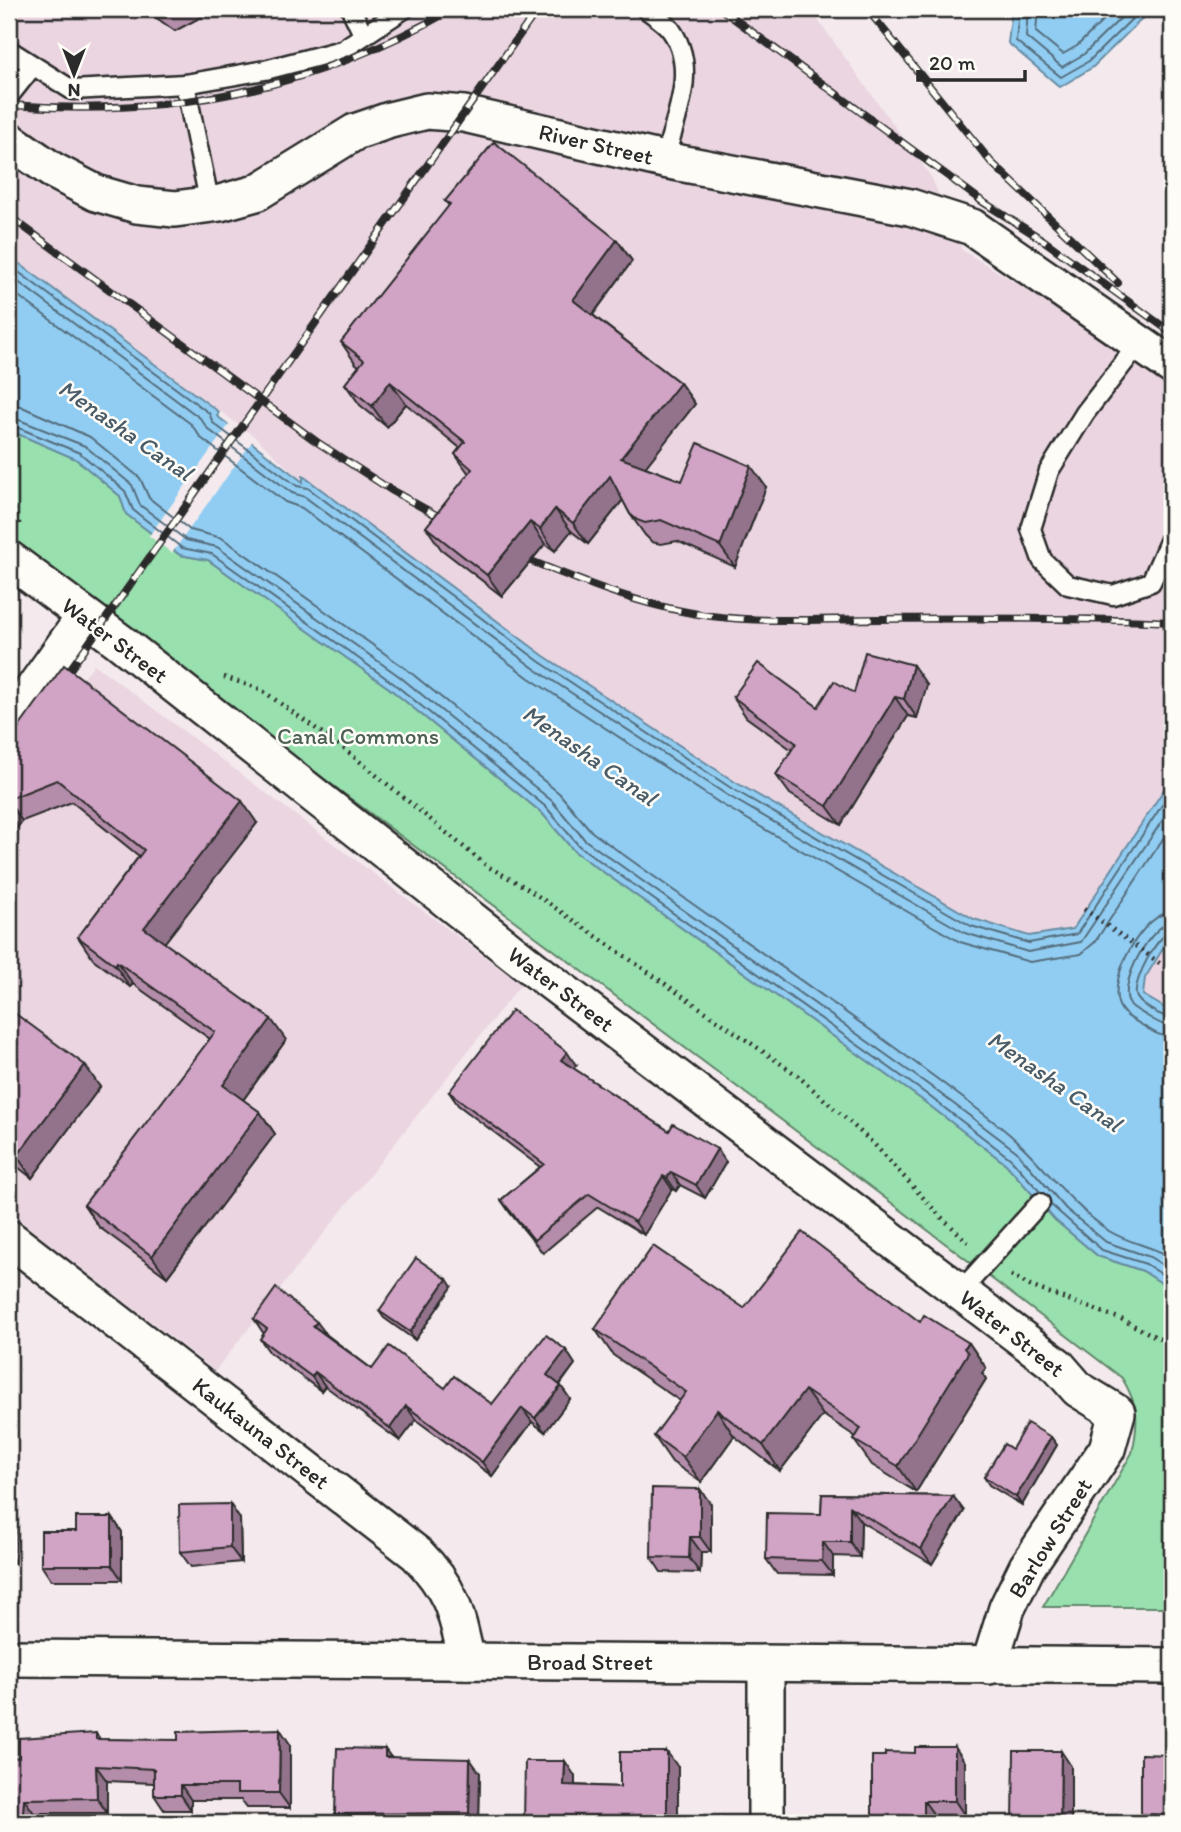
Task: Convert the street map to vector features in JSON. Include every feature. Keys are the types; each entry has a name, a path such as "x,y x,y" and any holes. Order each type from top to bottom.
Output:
{"street":[{"name":"River Street","path":"9,140 52,170 96,193 137,205 174,209 210,205 256,193 355,132 427,111 464,114 664,160 910,207 972,227 1172,366"},
{"name":"Water Street","path":"16,548 85,616 544,977 1058,1366 1078,1389 1117,1413"},
{"path":"9,723 85,616"},
{"name":"Kaukauna Street","path":"9,1238 417,1554 441,1579 456,1612 467,1661"},
{"name":"Barlow Street","path":"989,1665 1007,1608 1027,1567 1107,1449 1117,1413"},
{"name":"Broad Street","path":"9,1658 1172,1666"},
{"path":"766,1664 766,1823"}],"lane":[{"path":"351,9 363,34"},
{"path":"9,50 72,90 185,84 265,70 342,50 404,9"},
{"path":"646,9 670,29 682,54 685,82 664,160"},
{"path":"9,96 32,67"},
{"path":"185,84 210,205"},
{"path":"1139,343 1085,413 1049,471 1031,529 1042,560 1068,585 1113,595 1151,582 1172,535"},
{"path":"960,1292 1040,1203"}],"path":[{"path":"9,496 16,548"},
{"path":"222,676 260,689 342,747 487,866 525,887 797,1075 874,1144 939,1215 988,1260 1030,1286 1121,1319 1172,1345"},
{"path":"1084,909 1172,971"}],"shaded area":[{"path":"9,9 810,9 932,178 962,250 1172,378 1172,1012 1143,995 1073,929 1029,936 974,919 735,782 544,656 304,483 255,437 9,256"},
{"path":"94,664 521,984 215,1371 9,1212 9,780"}],"green space":[{"name":"Canal Commons","path":"9,430 76,459 120,496 126,514 180,555 208,560 389,688 542,813 574,851 921,1099 1006,1164 1055,1220 1098,1256 1143,1271 1172,1290 1172,1607 1043,1607 1132,1453 1136,1414 1132,1397 1122,1378 706,1063 9,544"}],"water":[{"path":"1012,9 1152,9 1093,67 1060,87 1008,43"},
{"name":"Menasha Canal","path":"9,256 219,412 217,416 303,482 303,476 544,656 735,782 974,919 1029,936 1073,929 1172,777 1172,934 1145,978 1143,995 1172,1012 1172,1290 1143,1271 1098,1256 1055,1220 1006,1164 921,1099 574,851 542,813 389,688 208,560 180,555 126,514 120,496 76,459 9,430"}],"pier":[{"path":"231,422 254,439 172,553 149,536"}],"building":[{"path":"494,142 617,240 573,300 680,383 621,458 682,481 698,443 751,466 720,546 661,520 645,523 637,520 630,514 610,476 573,523 555,509 540,529 530,522 487,575 426,527 472,469 455,454 465,442 390,382 372,406 345,384 364,360 341,342 450,204 445,201"},
{"path":"865,652 913,665 904,699 895,697 827,806 776,775 796,743 733,697 758,663 818,707 834,681 854,693"},
{"path":"64,665 242,801 144,928 271,1019 223,1085 260,1112 152,1256 84,1205 215,1032 78,937 144,850 57,780 9,799 9,741"},
{"path":"9,1009 85,1065 17,1156 9,1150"},
{"path":"512,1010 567,1052 561,1060 669,1131 673,1124 717,1149 696,1185 671,1172 667,1178 663,1176 635,1222 589,1194 534,1240 501,1200 544,1164 449,1092"},
{"path":"802,1232 920,1322 924,1315 969,1343 964,1348 968,1353 898,1466 854,1440 861,1428 805,1390 763,1445 717,1410 683,1457 654,1436 686,1392 595,1329 653,1246 744,1308"},
{"path":"416,1258 447,1279 410,1332 379,1311"},
{"path":"276,1288 317,1322 313,1326 372,1369 389,1346 445,1388 454,1376 492,1404 546,1335 566,1350 547,1375 561,1386 535,1418 522,1408 482,1462 406,1406 390,1428 315,1372 312,1377 260,1339 267,1329 254,1319"},
{"path":"1027,1423 1051,1437 1016,1497 984,1477 1004,1444 1012,1449"},
{"path":"652,1488 700,1489 700,1537 690,1537 689,1558 651,1557"},
{"path":"822,1494 953,1496 921,1549 850,1507 850,1542 823,1542 822,1561 766,1559 767,1513 821,1514"},
{"path":"230,1504 230,1547 180,1552 179,1505"},
{"path":"76,1517 112,1517 112,1565 41,1565 41,1531 76,1531"},
{"path":"280,1729 279,1793 237,1793 237,1785 181,1785 181,1795 154,1795 154,1769 96,1766 97,1798 24,1799 22,1823 9,1823 9,1757 19,1758 19,1738 96,1733 96,1739 178,1740 178,1732"},
{"path":"915,1747 955,1747 955,1801 924,1801 924,1823 872,1823 872,1756 885,1756 885,1752 915,1753"},
{"path":"337,1748 385,1749 385,1757 470,1759 469,1813 335,1814"},
{"path":"1014,1751 1061,1751 1060,1823 1013,1823"},
{"path":"620,1752 667,1752 667,1821 524,1823 525,1761 565,1761 564,1785 620,1787"},
{"path":"1141,1754 1172,1755 1172,1815 1141,1814"}],"railway":[{"path":"9,105 128,107 184,102 238,92 292,79 346,60 453,9"},
{"path":"59,685 538,9"},
{"path":"721,9 983,202 1043,240 1172,333"},
{"path":"867,9 991,162 1118,283"},
{"path":"9,216 317,442 391,490 454,525"},
{"path":"514,554 635,599 711,616 774,620 1026,619 1172,622"}]}
